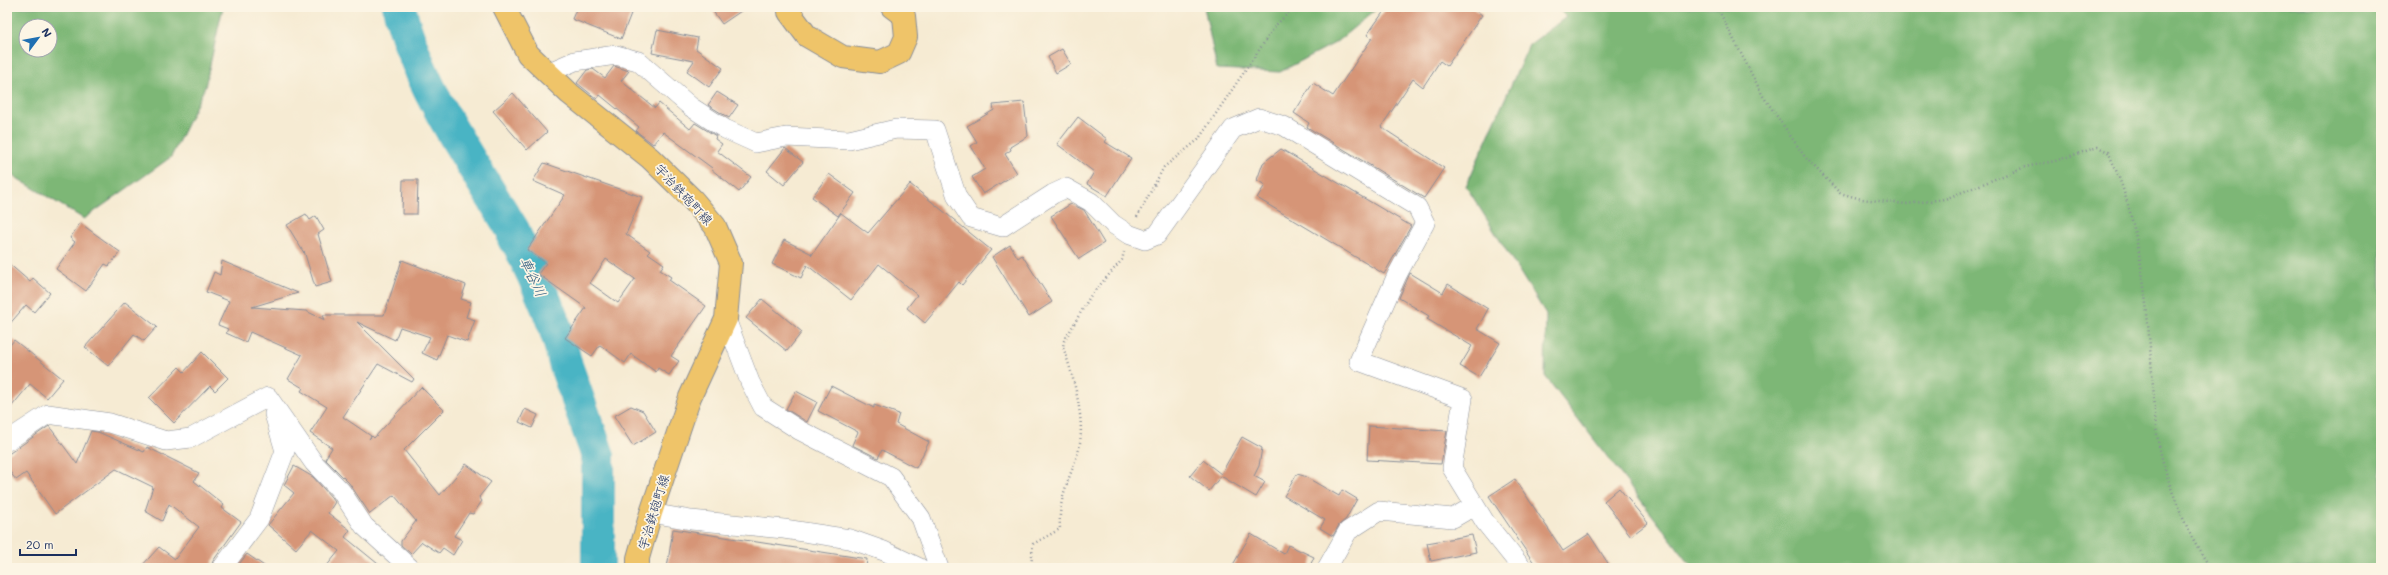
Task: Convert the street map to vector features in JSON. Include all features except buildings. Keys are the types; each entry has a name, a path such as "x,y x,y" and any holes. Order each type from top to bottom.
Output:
{"main road":[{"name":"宇治鉄砲町線","path":"504,7 528,54 570,94 650,158 692,199 714,226 732,263 726,319 690,397 651,513 638,558 638,568"},
{"path":"789,7 790,12 807,36 843,57 880,62 899,53 906,37 904,16 892,7"}],"street":[{"path":"547,73 575,61 616,55 638,61 691,108 725,129 756,143 786,136 849,140 896,129 936,130 957,197 971,218 1002,227 1053,194 1066,188 1091,202 1113,224 1128,234 1145,240 1157,235 1233,129 1259,118 1284,126 1417,207 1425,223 1397,274 1358,361 1462,398 1452,468 1474,506 1522,568"},
{"path":"726,319 750,382 763,407 799,430 891,477 921,518 938,568"},
{"path":"7,441 48,414 110,423 166,441 191,438 268,397"},
{"path":"222,568 259,519 285,451 268,397"},
{"path":"268,397 314,463 341,491 364,526 410,568"},
{"path":"1327,568 1348,531 1379,511 1453,518 1474,506"},
{"path":"651,513 691,520 784,529 850,539 884,551 920,568"}],"path":[{"path":"1031,568 1033,544 1060,529 1059,509 1078,451 1078,398 1063,347 1064,341 1091,295 1122,260 1128,234 1164,167 1198,140 1276,25 1294,7"},
{"path":"1717,7 1763,96 1805,157 1840,193 1861,199 1906,204 1945,198 2026,167 2055,161 2098,147 2108,152 2120,179 2138,244 2154,400 2155,427 2182,516 2210,568"}],"green space":[{"path":"7,7 223,7 205,87 171,157 84,219 7,172"},
{"path":"1204,7 1379,7 1335,43 1280,72 1217,69"},
{"path":"1556,7 2381,7 2381,568 1693,568 1545,376 1546,314 1466,186 1529,45 1566,17"}],"waterway":[{"name":"車谷川","path":"399,7 419,67 433,96 464,151 514,232 514,239 517,240 551,315 565,363 598,456 598,568"}]}
